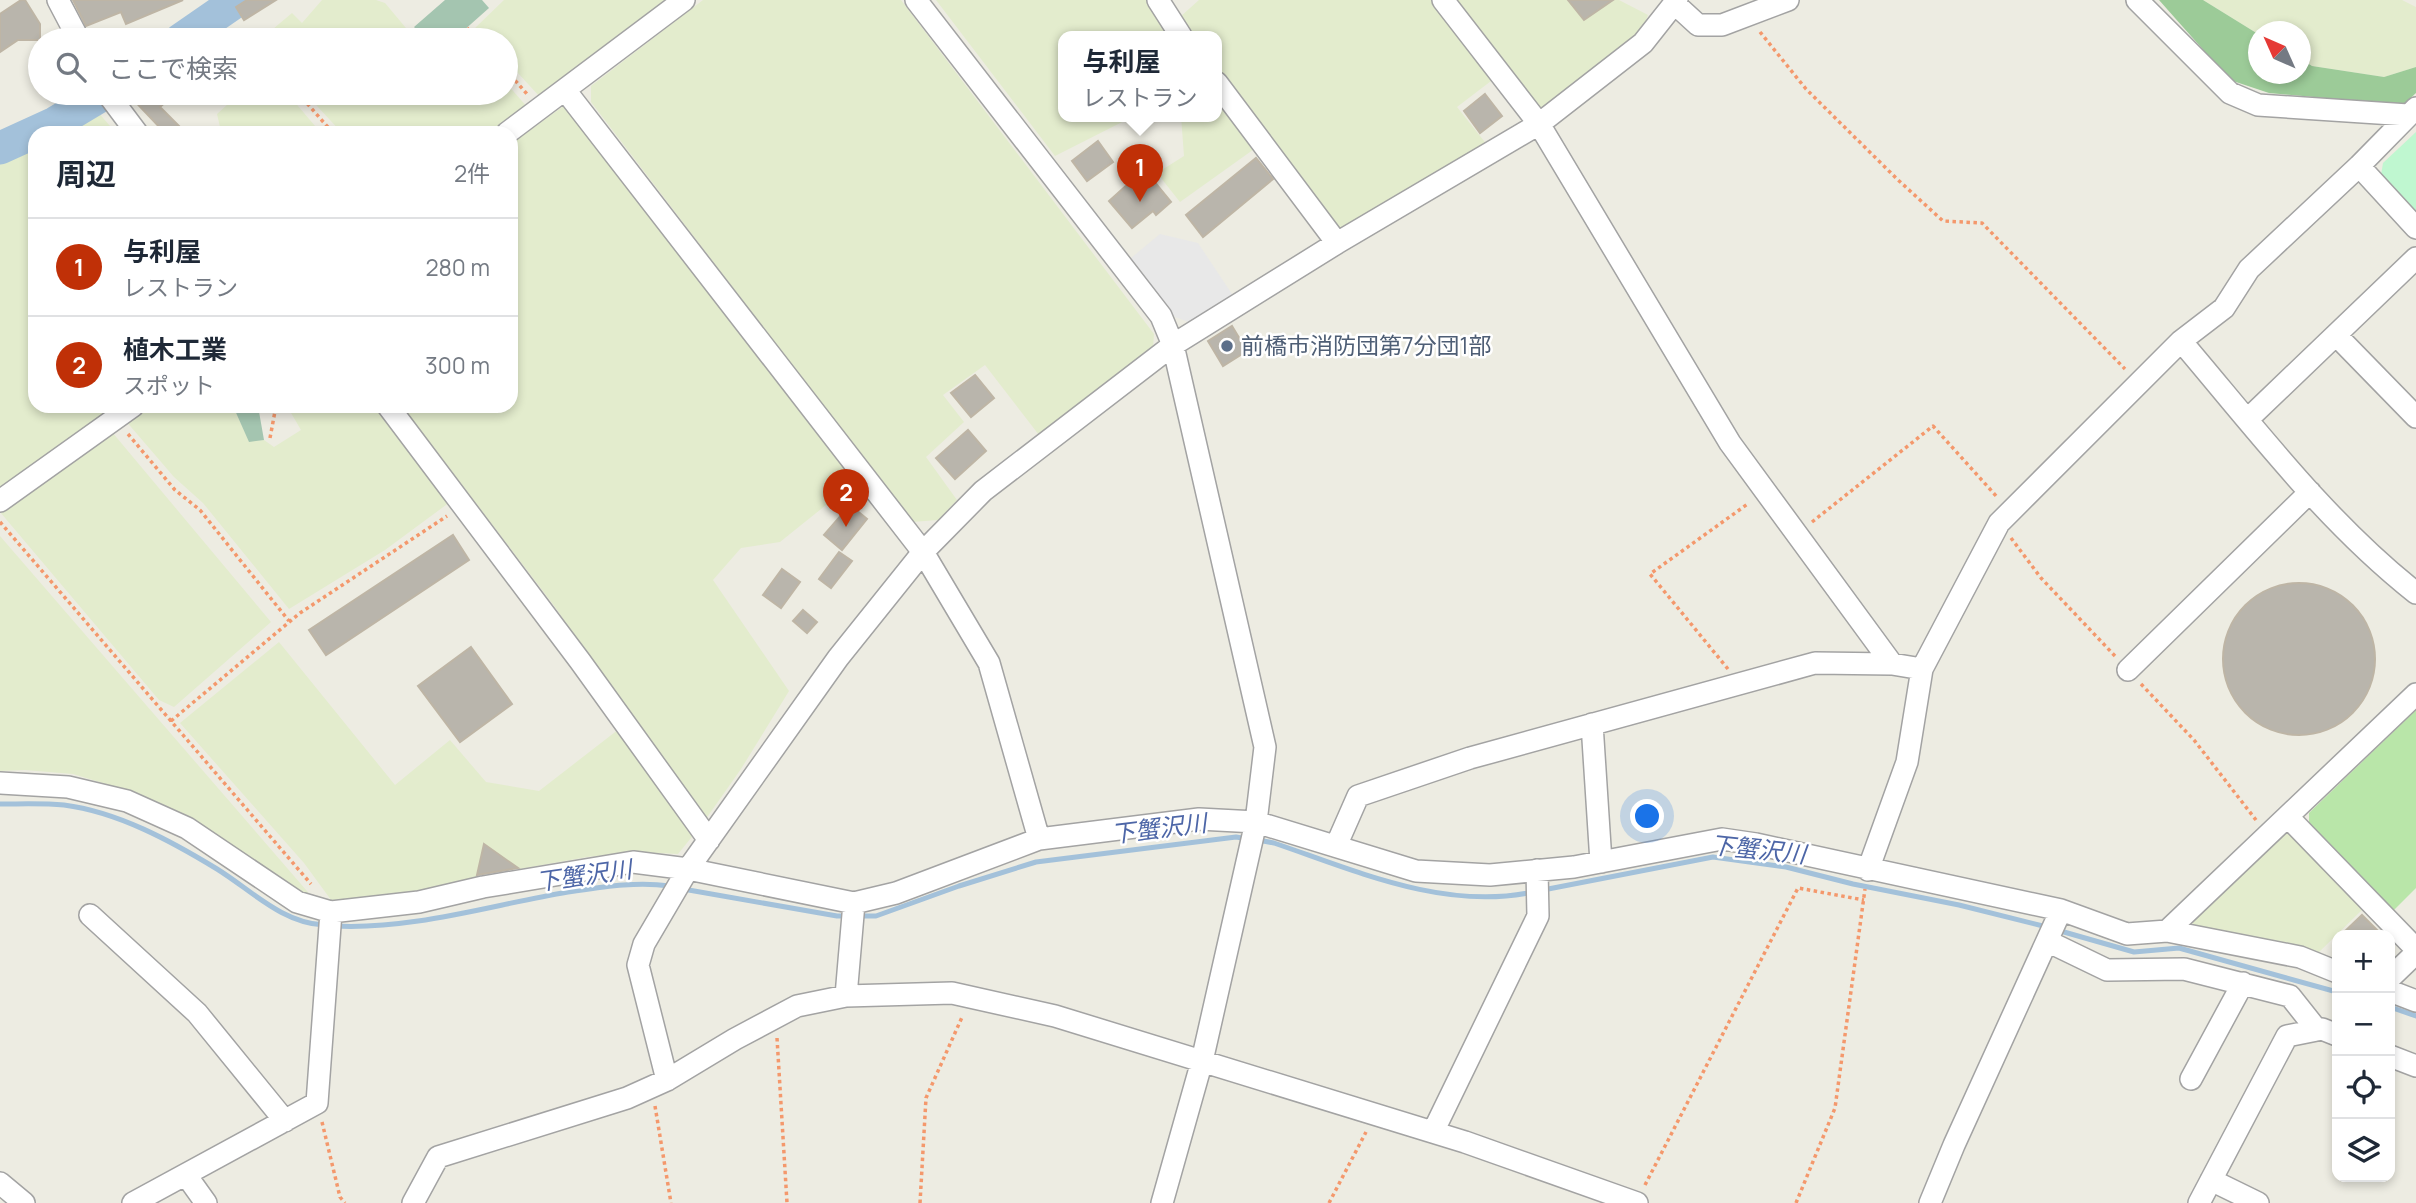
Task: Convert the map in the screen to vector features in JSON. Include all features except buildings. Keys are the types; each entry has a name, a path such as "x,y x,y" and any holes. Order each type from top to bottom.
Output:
{"street":[{"path":"58,0 73,28"},
{"path":"517,126 684,0"},
{"path":"916,0 1161,316 1174,345 1265,747 1256,822 1202,1061 1162,1203"},
{"path":"1158,0 1177,31"},
{"path":"1443,0 1539,124 1730,443 1892,664"},
{"path":"660,1084 638,965 644,944 688,869 838,658 923,552 983,491 1174,345 1337,243 1539,124 1643,43 1676,2 1698,25 1722,25 1788,0"},
{"path":"2137,0 2230,93 2258,105 2412,112"},
{"path":"565,90 923,552 989,663 1039,839"},
{"path":"1222,90 1337,243"},
{"path":"115,105 132,126"},
{"path":"1868,870 1907,762 1922,669 1999,523 2181,341 2224,308 2249,269 2359,166 2412,112"},
{"path":"2359,166 2416,228"},
{"path":"2248,419 2416,258"},
{"path":"2336,335 2416,416"},
{"path":"2181,341 2310,492 2384,568 2416,593"},
{"path":"0,501 123,413"},
{"path":"393,413 580,661 709,840"},
{"path":"2129,670 2310,492"},
{"path":"1336,846 1358,796 1470,758 1815,663 1892,664 1922,669"},
{"path":"2167,931 2416,694"},
{"path":"1592,724 1601,862"},
{"path":"0,783 68,787 127,802 187,828 297,902 331,912 419,902 483,887 633,862 688,869 854,902 896,893 1039,839 1199,819 1256,822 1416,871 1490,875 1601,862 1723,839 2061,910 2127,934 2167,931 2300,957 2332,969"},
{"path":"2288,817 2416,951 2395,973"},
{"path":"1433,1132 1538,916 1537,870"},
{"path":"846,996 854,902"},
{"path":"1930,1203 2061,910"},
{"path":"133,1203 317,1103 331,912"},
{"path":"90,915 197,1013 285,1121"},
{"path":"2047,942 2107,970 2184,969 2290,996 2327,1033"},
{"path":"2191,1079 2243,983"},
{"path":"413,1203 438,1157 603,1106 660,1084 797,1006 846,996 953,993 1055,1016 1375,1114 1636,1203"},
{"path":"2395,993 2416,1001"},
{"path":"2199,1203 2287,1036 2327,1033"},
{"path":"2395,1058 2416,1066"},
{"path":"186,1175 205,1203"},
{"path":"2211,1180 2258,1203"},
{"path":"0,1183 24,1203"}],"path":[{"path":"1747,15 1806,89 1896,179 1943,221 1982,223 2139,383"},
{"path":"518,83 541,108"},
{"path":"308,105 327,126"},
{"path":"270,438 275,413"},
{"path":"115,419 174,490 200,510 289,621"},
{"path":"1796,534 1933,426 2011,511"},
{"path":"1740,684 1650,574 1765,492"},
{"path":"171,721 289,621 462,506"},
{"path":"0,522 312,885"},
{"path":"1796,1203 1835,1108 1868,870"},
{"path":"1636,1203 1798,888 1864,901"},
{"path":"920,1203 926,1098 971,997"},
{"path":"775,1018 787,1203"},
{"path":"660,1084 671,1203"},
{"path":"317,1103 340,1197 345,1203"},
{"path":"1329,1203 1375,1114"}],"green space":[{"path":"322,0 376,0 385,3 406,28 274,28 292,13 302,23"},
{"path":"445,0 482,0 489,8 466,28 414,27"},
{"path":"504,0 670,0 540,97 518,73 518,28 475,28"},
{"path":"703,0 901,0 1154,334 1153,348 1039,435 985,365 943,395 964,422 926,457 957,500 938,520 912,522 591,102 591,86"},
{"path":"936,0 1152,0 1171,31 1058,31 1058,122 1122,122 1055,156"},
{"path":"1199,0 1433,0 1495,78 1457,107 1488,146 1340,232 1222,73 1222,31 1190,31 1180,17"},
{"path":"1454,0 1568,0 1584,20 1613,0 1619,0 1648,15 1640,36 1543,112"},
{"path":"2159,0 2203,0 2248,28 2248,84 2311,84 2311,65 2384,77 2416,67 2416,93 2403,105 2269,93 2230,80"},
{"path":"2203,0 2402,0 2416,7 2416,67 2384,77 2312,66 2311,21 2248,21 2248,28"},
{"path":"518,97 529,109 506,126 336,126 316,105 518,105"},
{"path":"1222,101 1257,147 1180,202 1157,173 1184,156 1181,122 1222,122"},
{"path":"227,105 297,105 315,126 220,126 217,114"},
{"path":"565,105 856,481 780,542 741,548 713,580 789,691 741,769 703,823 555,607 407,413 518,413 518,139"},
{"path":"97,111 110,126 69,126"},
{"path":"2416,132 2416,214 2381,175 2383,163"},
{"path":"28,148 28,413 106,413 0,489 0,162"},
{"path":"135,413 236,413 249,441 264,440 274,447 301,430 291,413 385,413 450,502 385,550 289,609 203,503 174,477 125,420"},
{"path":"236,413 259,413 264,440 249,442"},
{"path":"112,432 271,622 174,707 159,700 0,512"},
{"path":"0,536 313,898 297,892 129,791 73,774 0,771"},
{"path":"279,642 395,785 450,740 486,782 539,791 619,729 695,833 678,854 638,852 587,857 520,869 484,845 475,881 334,904 304,863 180,723"},
{"path":"2416,710 2416,888 2394,910 2309,824 2309,813"},
{"path":"2284,834 2293,834 2364,908 2342,930 2332,930 2332,939 2316,955 2195,927 2191,921"}],"shaded area":[{"path":"1160,234 1198,243 1234,297 1194,324 1175,317 1131,258"}],"waterway":[{"path":"197,28 238,0"},
{"path":"48,126 85,105"},
{"path":"0,148 28,135"},
{"name":"下蟹沢川","path":"0,804 64,805 124,821 199,858 281,912 309,923 324,925"},
{"name":"下蟹沢川","path":"859,916 876,916 1036,862 1236,837 1248,839"},
{"name":"下蟹沢川","path":"1258,840 1369,876 1434,892 1467,896 1533,892"},
{"name":"下蟹沢川","path":"1543,890 1713,857 1786,867 2047,927"},
{"name":"下蟹沢川","path":"334,926 422,920 606,887 632,884 670,886"},
{"name":"下蟹沢川","path":"683,889 850,916"},
{"name":"下蟹沢川","path":"2057,930 2134,952 2179,948 2332,991"},
{"name":"下蟹沢川","path":"2395,1009 2416,1016"}],"place":[{"name":"与利屋","path":"1140,202"},
{"name":"前橋市消防団第7分団1部","path":"1227,346"},
{"name":"植木工業","path":"846,527"}]}
